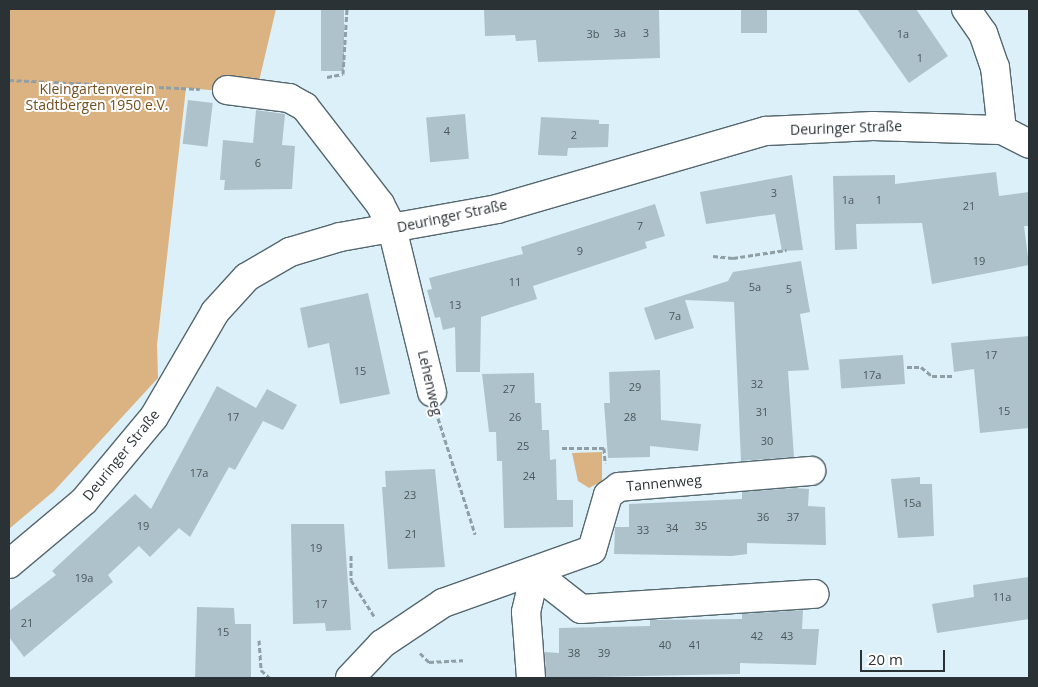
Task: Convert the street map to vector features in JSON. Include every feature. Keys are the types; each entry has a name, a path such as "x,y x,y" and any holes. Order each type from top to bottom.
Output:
{"street":[{"path":"966,9 983,33 995,66 1002,130"},
{"name":"Lehenweg","path":"227,90 289,98 304,106 380,204 392,228 432,392"},
{"name":"Deuringer Straße","path":"9,564 90,494 154,417 215,312 247,277 290,252 340,237 497,209 766,131 873,126 1002,130 1029,144"},
{"name":"Tannenweg","path":"350,678 394,635 443,603 490,584 535,573 592,550 608,495 619,487 811,471"},
{"path":"531,678 526,612 535,573 581,609 814,594"}],"path":[{"path":"327,77 343,74 347,9"},
{"path":"9,80 227,90"},
{"path":"713,256 733,258 786,250"},
{"path":"907,367 922,367 932,376 955,376"},
{"name":"Lehenweg","path":"432,392 447,457 475,534"},
{"path":"562,448 604,448 608,495"},
{"path":"351,555 351,580 394,635 429,662 463,660"},
{"path":"259,640 261,670 270,678"}],"green space":[{"name":"Kleingartenverein Stadtbergen 1950 e.V.","path":"9,9 276,9 256,94 186,88 157,345 158,378 54,491 9,529"},
{"path":"602,452 602,481 589,488 578,481 572,453"}],"building":[{"path":"321,9 344,9 344,71 321,71"},
{"path":"484,9 659,9 660,58 538,62 536,40 516,41 515,35 485,36"},
{"path":"741,9 767,9 767,33 741,33"},
{"path":"857,9 916,9 948,56 909,83"},
{"path":"188,100 213,103 207,147 183,144"},
{"path":"256,110 285,114 282,145 295,146 292,189 224,190 225,180 220,180 223,140 253,143"},
{"path":"465,114 469,159 430,162 426,117"},
{"path":"541,117 599,120 599,124 609,124 608,147 568,148 567,156 538,155"},
{"path":"996,172 999,196 1029,192 1029,226 1024,226 1029,265 932,284 922,223 856,224 857,249 835,250 833,176 895,175 895,184"},
{"path":"792,175 803,250 782,251 775,214 706,224 700,192"},
{"path":"655,204 665,236 645,242 647,248 533,286 537,299 481,317 480,372 456,372 455,327 443,330 440,317 435,318 427,290 432,289 429,278 523,254 521,247"},
{"path":"801,261 810,312 800,314 809,370 788,371 794,457 741,461 734,302 685,300 694,328 655,340 644,308 728,281 733,272"},
{"path":"368,293 390,394 340,404 329,343 308,348 300,308"},
{"path":"1029,336 1029,428 980,433 974,369 954,372 951,343"},
{"path":"903,355 905,384 841,388 839,359"},
{"path":"660,370 661,420 701,424 698,451 650,446 650,457 608,458 604,403 610,403 609,372"},
{"path":"534,373 535,403 541,403 542,430 549,430 550,460 556,459 557,500 573,500 573,527 504,528 502,461 497,461 496,432 489,432 482,374"},
{"path":"217,386 256,408 267,389 297,405 283,430 263,421 235,470 229,467 190,537 179,528 150,557 139,546 108,575 113,582 24,657 9,637 9,611 56,575 52,571 135,494 151,509"},
{"path":"435,469 445,567 388,569 382,487 386,487 385,471"},
{"path":"920,477 920,484 932,484 934,536 898,538 891,479"},
{"path":"795,488 809,489 808,506 825,507 826,545 747,543 747,554 732,556 614,554 615,527 629,527 629,504 742,499 742,492"},
{"path":"291,524 344,524 351,630 326,631 325,623 293,624"},
{"path":"1029,577 1029,619 937,633 932,604 974,597 973,585"},
{"path":"197,607 234,608 235,624 251,624 251,678 195,678"},
{"path":"803,610 802,629 819,629 816,665 740,663 740,674 546,678 545,652 559,653 559,628 650,626 650,620 742,619 742,614"}]}
